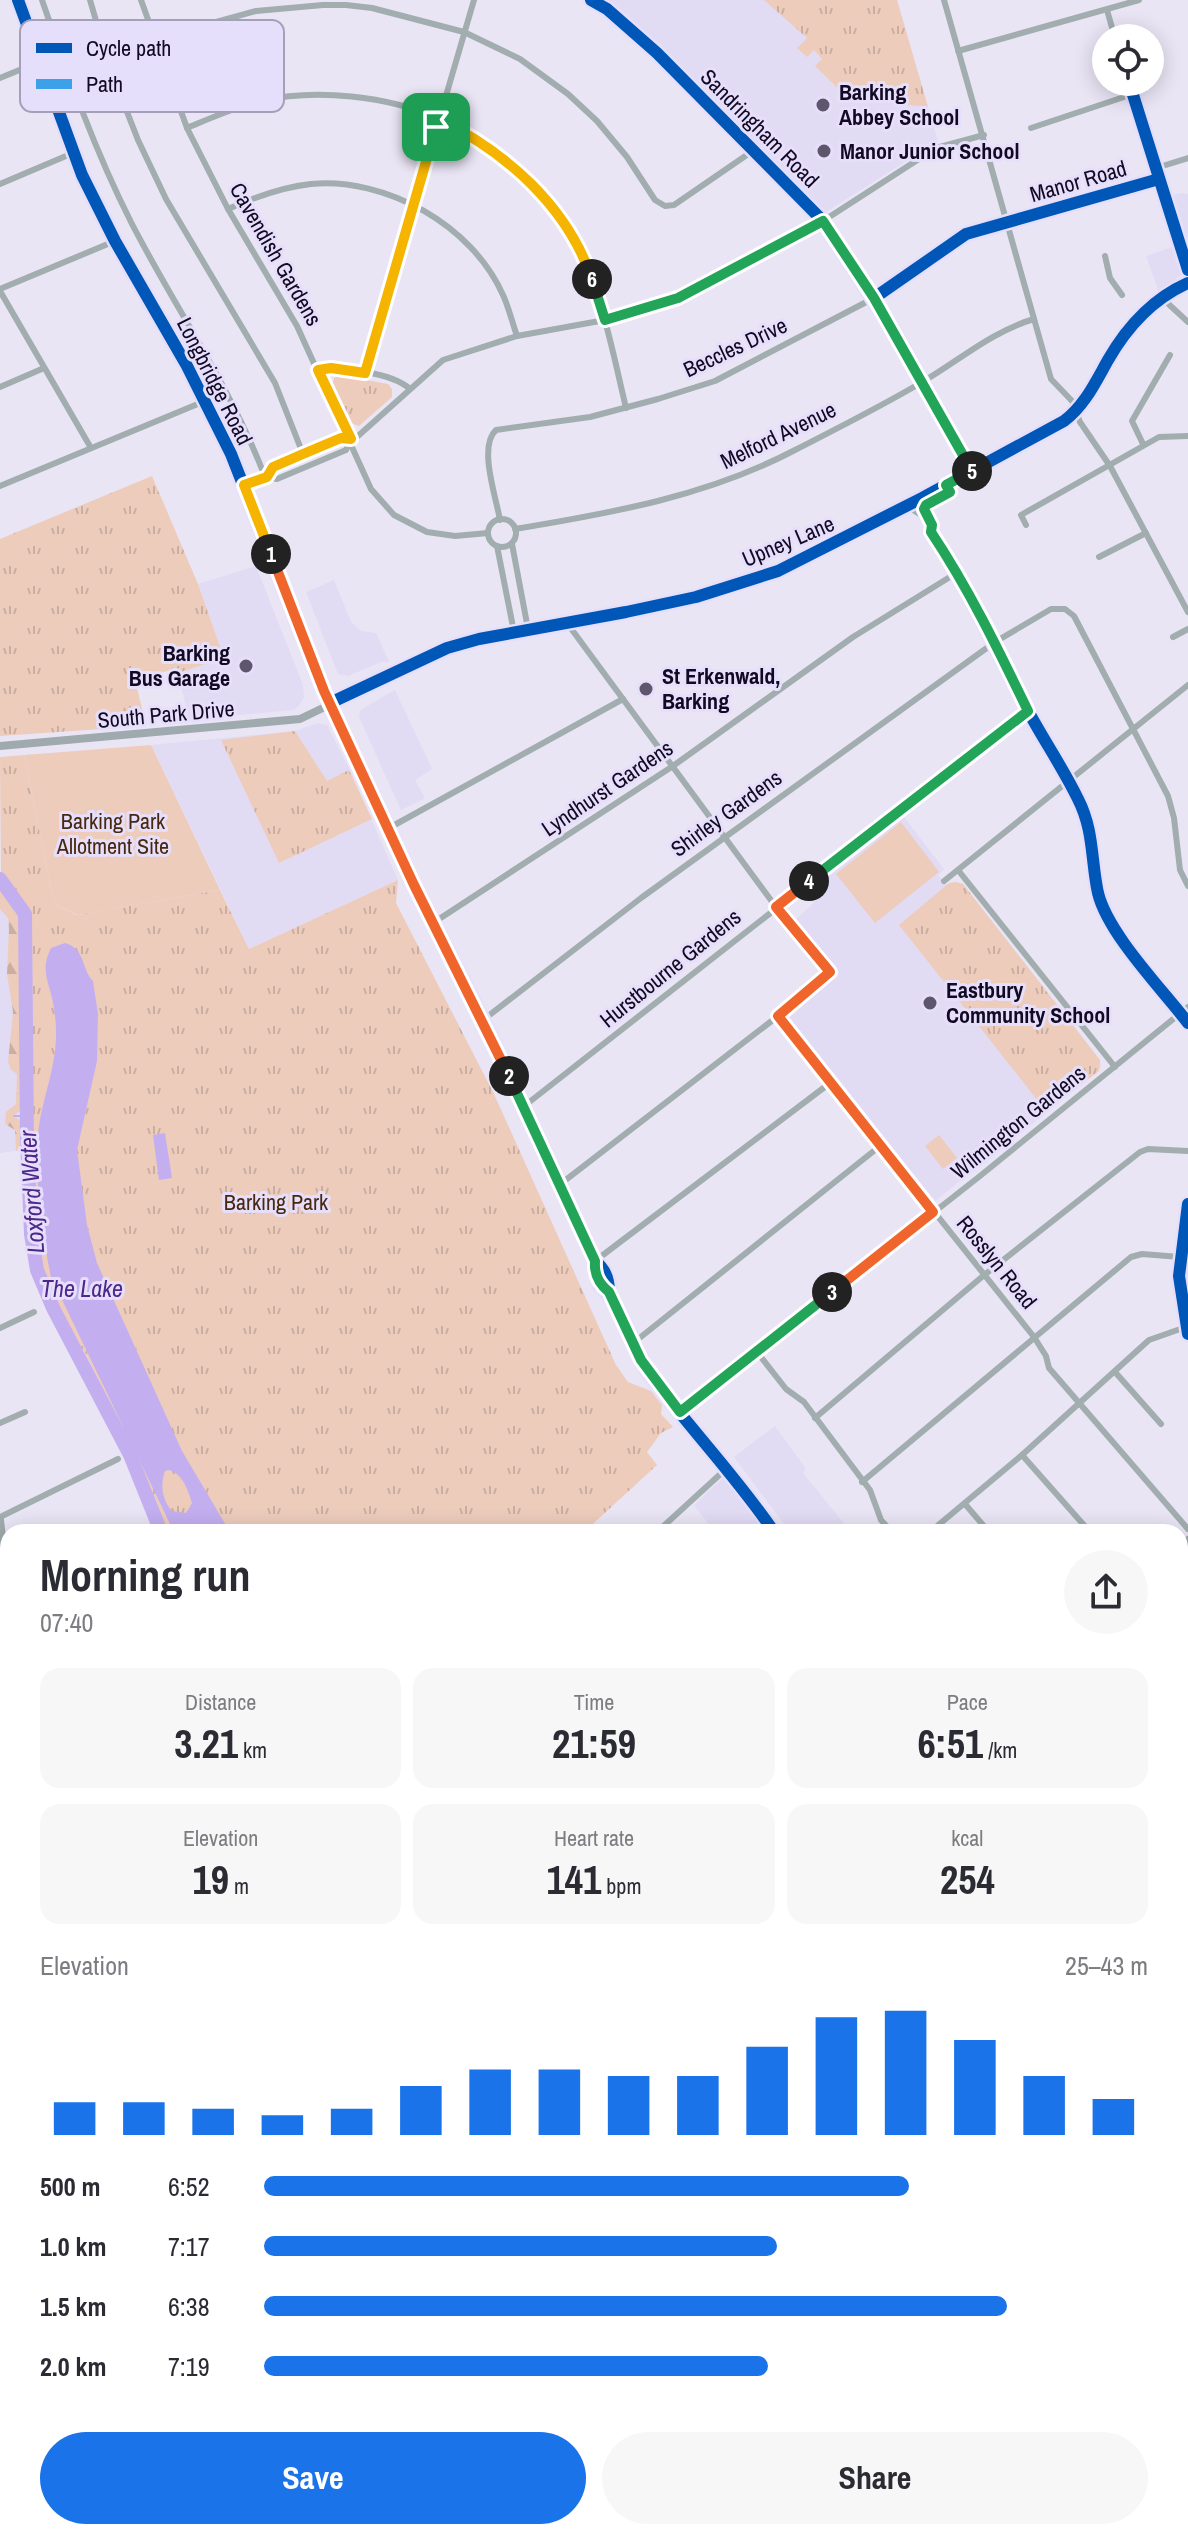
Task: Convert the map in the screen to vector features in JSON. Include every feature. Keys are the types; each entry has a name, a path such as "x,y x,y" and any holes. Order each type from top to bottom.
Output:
{"main road":[{"name":"Longbridge Road","path":"18,0 25,20"},
{"name":"Longbridge Road","path":"58,112 73,153 115,241 205,401 244,485 330,703 433,923 483,1020 595,1261 594,1270 601,1285 609,1292 632,1344 652,1377 727,1468 767,1524"}],"street":[{"path":"42,0 50,20"},
{"path":"90,0 96,20"},
{"name":"Cavendish Gardens","path":"141,0 148,20"},
{"path":"365,373 474,0"},
{"name":"Sandringham Road","path":"591,0 607,9 657,53 823,221 874,298 972,472"},
{"path":"944,0 1051,379 1072,401 1075,412 1110,466 1188,612"},
{"path":"958,51 1139,0"},
{"path":"223,20 256,11 346,5 372,8 464,32 520,59 568,94 597,121 660,204 674,205 754,150"},
{"path":"1107,10 1111,24"},
{"path":"0,78 20,70"},
{"path":"284,98 312,95 361,97 439,119 480,142 517,170 551,203 571,231 588,267 605,320 626,408"},
{"path":"1031,128 1127,96"},
{"path":"1134,96 1159,179 1185,245 1188,270"},
{"path":"87,112 131,220 205,351 266,477"},
{"path":"127,112 166,199 275,383 303,454"},
{"name":"Cavendish Gardens","path":"181,112 228,209 297,326 351,439 353,452 371,489 404,522 440,535 488,533"},
{"path":"187,128 226,112"},
{"path":"266,477 273,467 341,438 358,436 443,360 517,336 605,320 678,298 823,221 936,148 984,135"},
{"path":"0,184 73,153"},
{"path":"1156,168 1188,158"},
{"name":"Manor Road","path":"1008,222 1159,179"},
{"path":"228,209 274,191 311,184 330,184 380,193 413,205 447,227 487,269 503,294 517,336"},
{"name":"Beccles Drive","path":"500,520 487,453 490,436 504,428 590,417 715,381 874,298 966,234 1008,222"},
{"path":"91,448 0,290 115,241"},
{"path":"1105,256 1110,278 1122,295"},
{"name":"Upney Lane","path":"330,703 447,648 696,597 778,571 972,472 1075,412 1127,331 1162,298 1188,283"},
{"path":"1162,298 1188,322"},
{"name":"Melford Avenue","path":"515,529 629,508 719,484 753,471 923,381 995,334 1034,319"},
{"path":"1143,444 1132,421 1170,355"},
{"path":"0,387 44,368"},
{"path":"318,370 331,368 399,380 410,389"},
{"path":"0,486 205,401"},
{"path":"1026,525 1021,515 1110,466 1143,444 1163,435 1188,436"},
{"path":"244,485 266,477 277,479 346,450 351,439"},
{"path":"907,506 921,515 958,572 1028,711 1078,797 1090,829 1098,893 1115,929 1188,1023"},
{"path":"514,632 497,546 488,533 492,523 500,520 509,522 515,529 512,544 528,629"},
{"path":"1099,557 1146,533"},
{"path":"497,546 512,544"},
{"name":"Lyndhurst Gardens","path":"433,923 673,766 853,637 958,572"},
{"path":"995,642 1051,609 1065,609 1074,616 1168,796 1174,818 1180,870 1188,886"},
{"path":"559,1185 778,1016 830,972 776,907 567,623"},
{"path":"1173,637 1188,629"},
{"name":"Shirley Gardens","path":"483,1020 641,898 995,642"},
{"path":"944,881 1188,685"},
{"path":"389,828 623,699"},
{"name":"South Park Drive","path":"0,746 291,721 308,716 330,703"},
{"name":"Hurstbourne Gardens","path":"523,1107 1028,711"},
{"path":"958,870 1115,1067"},
{"name":"Wilmington Gardens","path":"680,1412 1188,1007"},
{"name":"Rosslyn Road","path":"778,1016 1034,1337 1046,1356 1049,1368 1184,1524"},
{"path":"595,1261 830,1083"},
{"path":"632,1344 880,1146"},
{"path":"815,1418 983,1276 1143,1150 1188,1151"},
{"path":"940,1524 1149,1340 1187,1330 1180,1293 1180,1257 1188,1204"},
{"path":"862,1482 1131,1257 1142,1254 1180,1257"},
{"path":"0,1328 34,1312"},
{"path":"757,1352 786,1389 804,1402 870,1490 885,1524"},
{"path":"1115,1372 1161,1424"},
{"path":"0,1423 25,1412"},
{"path":"1022,1455 1083,1524"},
{"path":"0,1518 118,1459"},
{"path":"666,1524 727,1468"},
{"path":"965,1504 982,1524"}],"shaded area":[{"name":"Barking Abbey School","path":"605,0 897,0 938,141 826,212 677,64"},
{"path":"1188,194 1188,238 1181,234 1169,196"},
{"path":"1172,247 1181,275 1159,292 1146,256"},
{"path":"256,566 303,685 304,697 293,710 189,720 178,673 224,658 198,584"},
{"path":"334,580 351,622 361,631 376,633 389,662 381,662 348,676 338,674 306,592"},
{"path":"395,690 432,769 415,780 425,798 401,810 359,717 360,710"},
{"path":"318,723 327,725 350,770 398,880 249,949 151,745 295,731"},
{"name":"Eastbury Community School","path":"901,813 944,869 938,875 947,885 956,882 963,884 1100,1060 1101,1066 1099,1071 935,1201 788,1016 838,975 794,921 821,896 813,886"},
{"path":"0,889 21,917 23,1150 0,1153"},
{"path":"775,1426 806,1469 803,1473 844,1524 784,1524 734,1457"},
{"path":"724,1477 758,1524 709,1524 694,1505"}],"green space":[{"path":"764,0 897,0 928,107 848,98 815,66 822,59 814,50 807,57 797,48 807,38"},
{"path":"339,375 388,384 392,397 359,426 348,422 332,385"},
{"path":"152,476 198,584 224,658 178,673 176,669 135,679 146,726 0,736 0,539"},
{"path":"295,731 327,781 349,770 372,819 279,863 221,740"},
{"name":"Barking Park Allotment Site","path":"151,745 220,890 78,915 58,906 52,893 24,755"},
{"name":"Barking Park","path":"24,755 52,893 58,906 77,915 220,890 249,949 398,880 396,903 494,1094 616,1365 628,1382 651,1391 662,1405 661,1414 673,1427 661,1433 647,1452 657,1465 593,1524 163,1524 123,1430 85,1353 53,1303 36,1259 28,1098 27,916 1,878 0,757"},
{"path":"901,822 939,872 875,923 836,874"},
{"path":"949,883 963,884 1100,1060 1099,1071 1046,1111 899,925"},
{"path":"0,889 21,917 21,1110 13,1116 21,1121 23,1150 16,1151 15,1130 5,1124 6,1112 16,1104 17,1074 8,1062 13,1012 7,974 8,918 0,909"},
{"path":"939,1135 957,1158 943,1169 925,1146"}],"water":[{"name":"The Lake","path":"65,943 72,946 80,954 93,981 98,1014 97,1061 77,1150 87,1225 97,1263 182,1451 225,1524 170,1524 51,1277 37,1168 40,1122 56,1045 55,1012 46,960 51,948","holes":["165,1471 178,1475 192,1503 186,1513 172,1511 164,1497"]},
{"path":"165,1133 172,1178 159,1180 153,1135"}],"waterway":[{"name":"Loxford Water","path":"0,879 25,914 27,1140 31,1234 37,1270 53,1308 130,1455 158,1524"},
{"path":"14,1116 26,1116"}],"cycle path":[{"path":"18,0 25,20"},
{"path":"591,0 607,9 657,53 823,221 896,335 972,472"},
{"path":"1133,96 1188,270"},
{"path":"59,112 82,175 115,241 187,366 231,454 324,691 595,1261 606,1275 609,1292"},
{"path":"874,298 966,234 1159,179"},
{"path":"330,703 447,648 696,597 778,571 1064,421 1084,401 1132,325 1163,297 1188,283"},
{"path":"941,496 924,509 932,525 931,532 970,597 1027,709 1078,799 1087,822 1098,893 1104,909 1137,961 1188,1023"},
{"path":"1188,1204 1179,1276 1188,1334"},
{"path":"600,1285 615,1304 651,1376 768,1524"}],"place":[{"name":"Barking Abbey School","path":"823,105"},
{"name":"Manor Junior School","path":"824,151"},
{"name":"Barking Bus Garage","path":"246,666"},
{"name":"St Erkenwald, Barking","path":"646,689"},
{"name":"Eastbury Community School","path":"930,1003"}],"route":[{"path":"439,119 480,142 517,170 551,203 571,231 588,267 605,320 678,298 823,221 874,298 972,472 946,485 950,492 924,509 932,525 931,532 958,572 1028,711 776,907 830,972 778,1016 933,1212 680,1412 641,1360 609,1292 601,1285 594,1270 595,1261 483,1020 414,885 324,691 244,485 267,477 273,467 303,454 341,438 351,439 318,370 331,368 365,373 436,127 439,119"}]}
